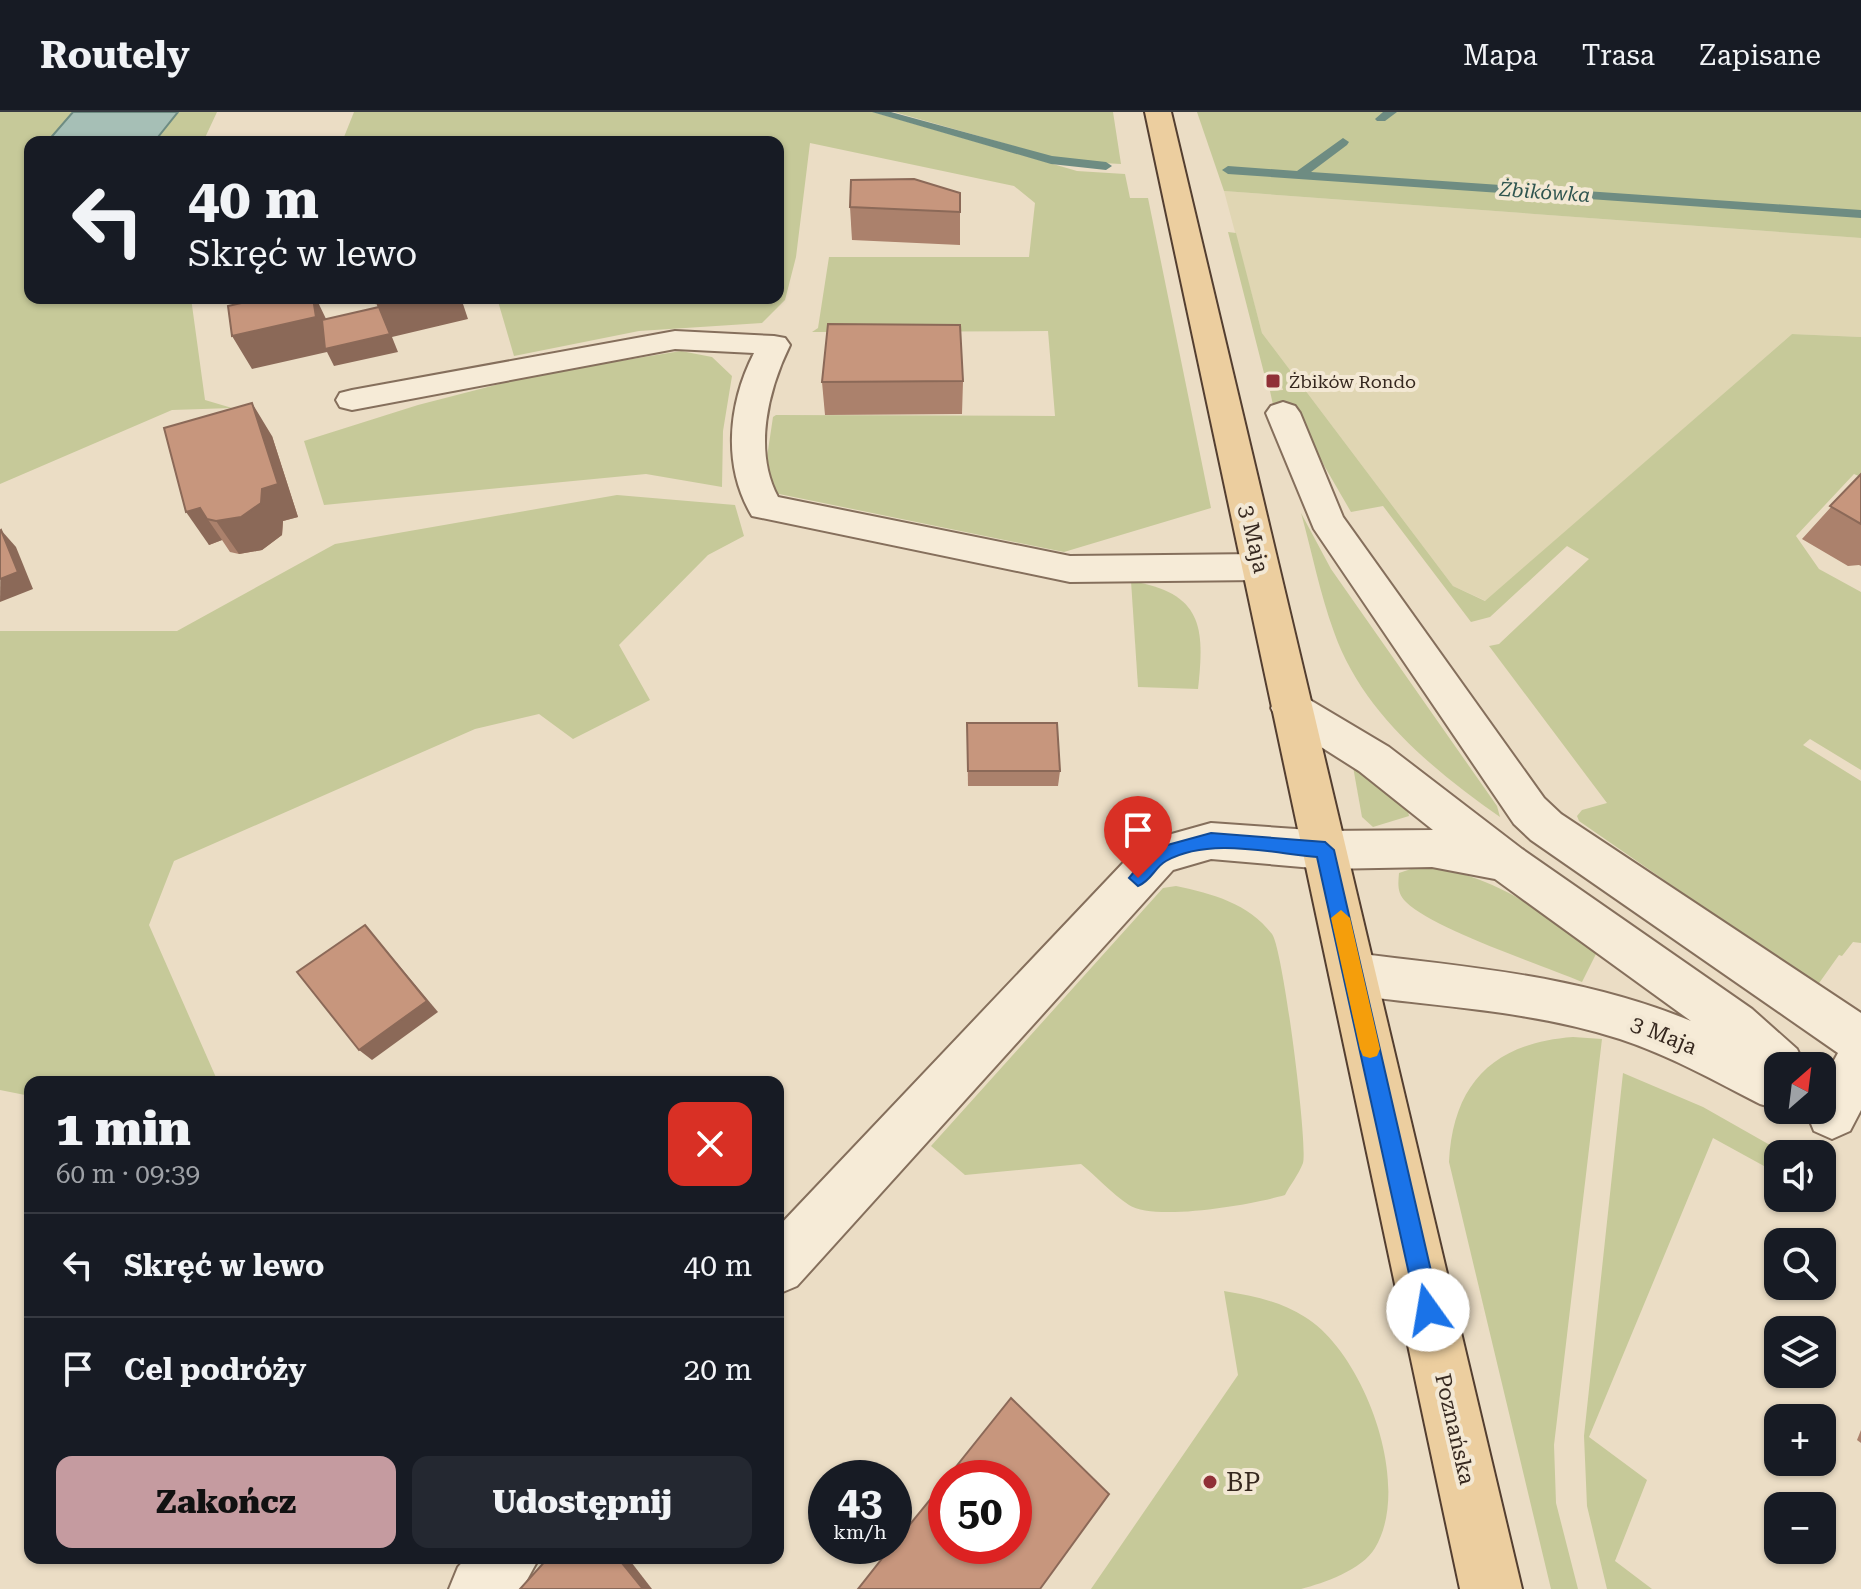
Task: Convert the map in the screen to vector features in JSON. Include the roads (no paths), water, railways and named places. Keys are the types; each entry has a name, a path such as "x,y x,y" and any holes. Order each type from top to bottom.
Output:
{"main road":[{"name":"3 Maja","path":"1158,112 1291,708"},
{"name":"Poznańska","path":"1291,708 1491,1589"}],"street":[{"path":"352,400 675,340 774,345 763,363 746,450 754,490 765,507 1070,569 1260,567"},
{"path":"1283,413 1327,520 1529,811 1546,827 1861,1041"},
{"name":"3 Maja","path":"1291,708 1374,759 1506,862 1735,1025 1765,1052"},
{"name":"3 Maja","path":"784,1261 1159,855 1211,841 1325,850 1432,848 1506,862"},
{"name":"3 Maja","path":"1353,974 1552,1001 1620,1017 1715,1056 1764,1080"},
{"path":"1836,1111 1861,1059"},
{"path":"480,1589 503,1564"}],"water":[{"path":"73,112 178,112 159,136 52,136"}],"waterway":[{"name":"Żbikówka","path":"878,112 1051,160 1106,166"},
{"path":"1381,119 1391,112"},
{"path":"1301,174 1343,142"},
{"name":"Żbikówka","path":"1228,170 1861,214"}],"place":[{"name":"Żbików Rondo","path":"1273,381"},
{"name":"BP","path":"1210,1482"}]}
